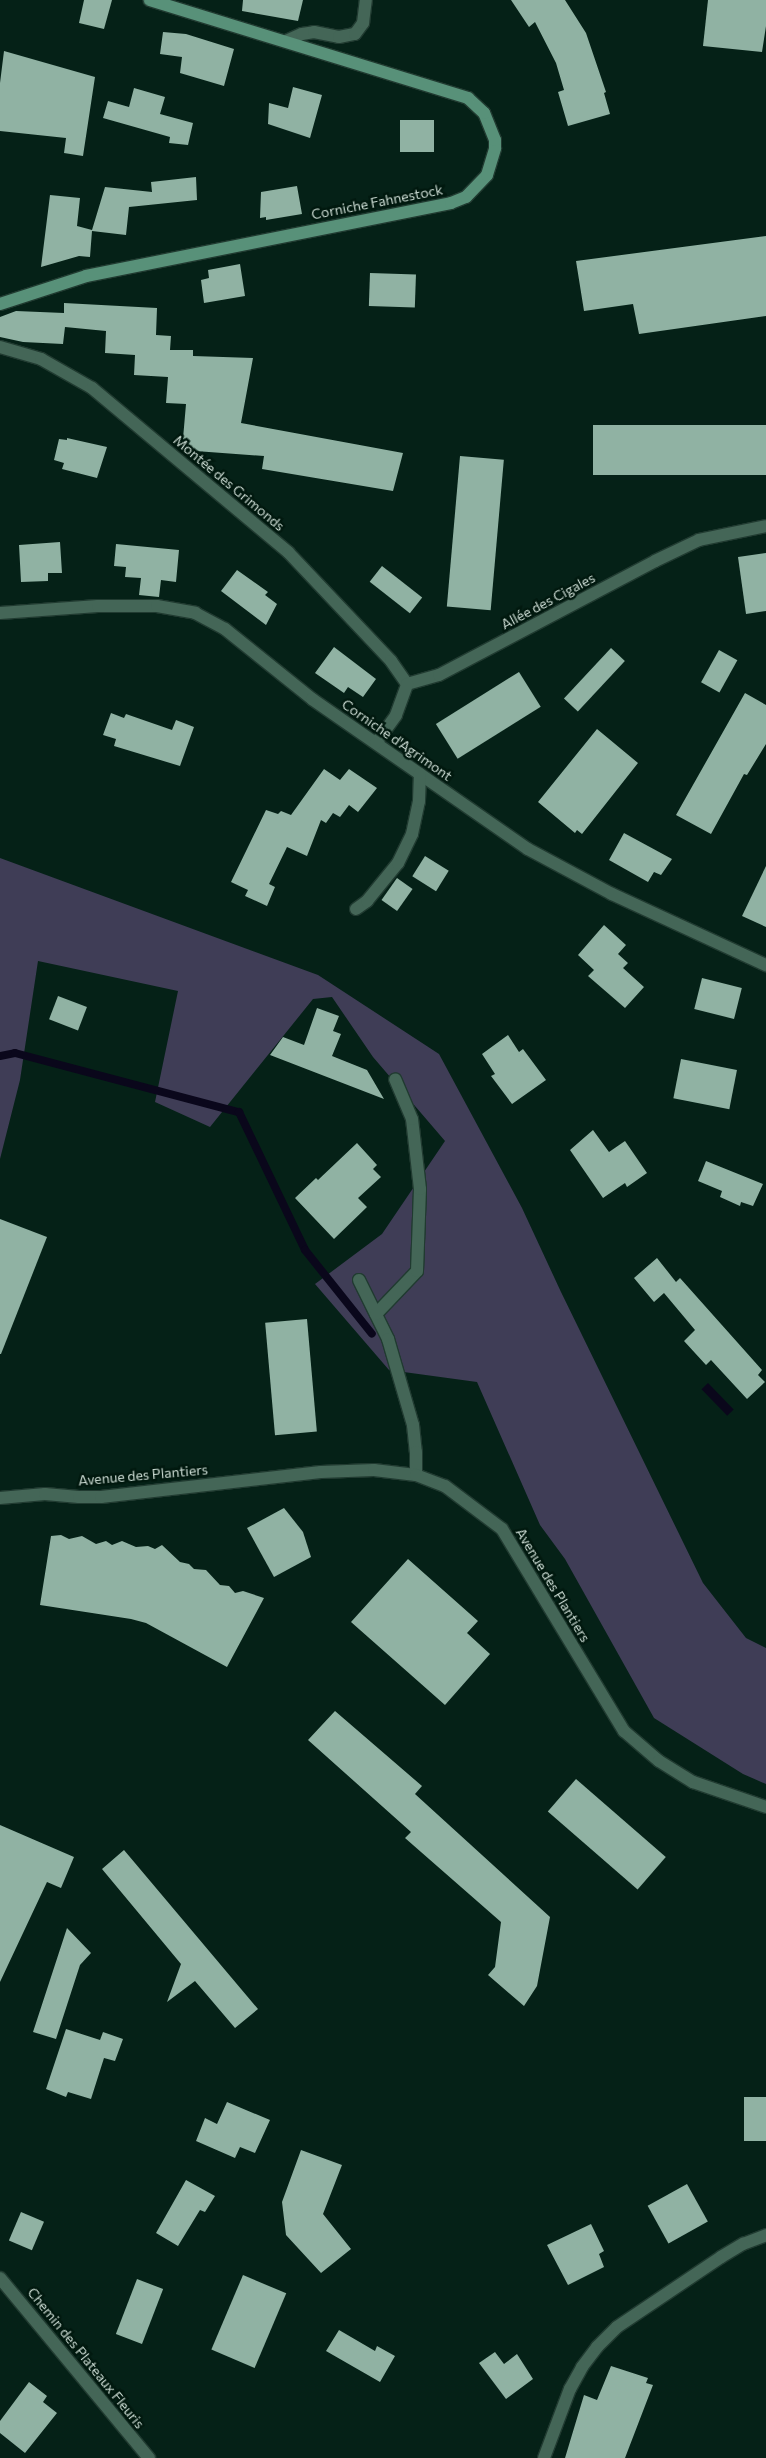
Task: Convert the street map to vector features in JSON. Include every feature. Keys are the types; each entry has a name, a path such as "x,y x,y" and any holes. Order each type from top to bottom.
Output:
{"main road":[{"name":"Corniche Fahnestock","path":"0,304 86,276 451,203 466,197 487,176 495,148 495,140 484,113 473,101 443,89 150,0"}],"street":[{"path":"286,41 302,34 314,32 339,36 355,34 363,24 366,0"},
{"name":"Montée des Grimonds","path":"0,347 41,359 92,388 288,552 391,661 407,684"},
{"name":"Allée des Cigales","path":"407,684 439,675 655,561 699,540 766,526"},
{"name":"Corniche d'Agrimont","path":"0,613 98,606 157,606 195,612 225,629 312,699 528,849 612,894 766,965"},
{"path":"376,743 396,715 407,684"},
{"path":"356,909 367,901 398,863 412,834 420,801 420,774"},
{"path":"376,1314 417,1271 420,1189 412,1119 395,1079"},
{"path":"359,1280 388,1339 413,1425 416,1475"},
{"name":"Avenue des Plantiers","path":"0,1498 45,1494 101,1497 321,1472 374,1470 416,1475 445,1486 502,1529 624,1731 659,1760 693,1782 766,1807"},
{"path":"544,2458 570,2389 582,2367 597,2347 616,2327 721,2257 743,2244 766,2236"},
{"name":"Chemin des Plateaux Fleuris","path":"0,2278 149,2458"}],"shaded area":[{"path":"0,858 318,975 439,1054 522,1208 703,1583 746,1638 766,1648 766,1784 743,1774 654,1718 565,1559 540,1525 477,1382 389,1370 315,1284 382,1234 445,1141 373,1057 332,997 313,999 210,1127 155,1102 178,991 38,961 20,1080 0,1159"}],"water":[{"path":"708,1383 734,1410 727,1416 702,1389"}],"building":[{"path":"84,0 112,0 104,29 79,23"},
{"path":"243,0 303,0 298,21 242,11"},
{"path":"511,0 565,0 586,33 606,92 604,93 610,114 568,126 558,92 564,90 556,63 535,22 529,27"},
{"path":"708,0 766,0 766,26 762,52 703,46"},
{"path":"163,32 186,34 234,49 224,86 180,73 182,57 160,54"},
{"path":"4,51 95,77 83,156 64,153 66,138 0,131 0,83"},
{"path":"293,87 322,95 310,138 268,124 269,103 288,108"},
{"path":"134,88 165,97 160,114 193,123 188,145 169,143 170,137 103,118 108,101 129,107"},
{"path":"400,120 434,120 434,152 400,152"},
{"path":"196,177 197,200 129,207 126,235 92,231 90,257 79,256 41,267 50,195 80,198 77,226 92,230 105,187 152,192 151,182"},
{"path":"297,186 302,214 266,220 266,217 260,218 261,192"},
{"path":"766,236 766,316 639,334 633,304 584,311 576,261"},
{"path":"240,264 245,296 204,303 201,280 209,278 208,270"},
{"path":"370,273 416,275 415,308 369,306"},
{"path":"64,303 157,308 156,335 171,336 170,350 193,350 193,356 253,358 241,423 403,453 393,491 262,469 264,456 182,450 186,404 166,403 168,377 134,375 135,355 105,353 106,331 65,327 63,344 23,342 0,337 0,317 16,311 64,313"},
{"path":"593,425 766,425 766,475 593,475"},
{"path":"67,438 107,447 97,478 62,469 64,463 54,460 59,439 67,440"},
{"path":"460,456 504,460 491,610 447,606"},
{"path":"60,542 62,573 48,573 48,581 21,582 19,545"},
{"path":"116,544 179,550 176,582 161,580 159,597 139,595 141,578 125,577 126,567 114,566"},
{"path":"766,553 766,611 746,614 738,557"},
{"path":"382,566 422,597 410,613 370,582"},
{"path":"237,570 268,592 265,595 277,604 266,625 221,591"},
{"path":"334,647 376,679 363,697 348,687 344,693 315,673"},
{"path":"611,648 625,661 578,711 564,698"},
{"path":"719,650 737,660 719,693 701,682"},
{"path":"519,672 541,707 458,759 436,724"},
{"path":"745,693 766,705 766,744 747,775 744,774 711,834 676,815"},
{"path":"111,713 124,718 126,714 172,730 176,720 194,727 180,766 114,746 116,739 103,735"},
{"path":"597,729 638,763 582,834 577,830 575,833 538,802"},
{"path":"324,769 340,780 349,769 377,788 358,812 349,805 340,817 333,813 326,823 321,820 307,856 287,847 269,884 275,887 267,906 245,896 248,890 231,882 266,810 278,814 281,811 291,815"},
{"path":"624,833 672,859 661,875 654,872 648,882 609,860"},
{"path":"425,856 449,871 436,891 412,876"},
{"path":"766,866 766,927 742,916"},
{"path":"397,878 413,889 397,911 382,900"},
{"path":"604,925 626,945 618,954 628,963 623,968 644,987 625,1008 588,976 594,970 578,955"},
{"path":"702,978 742,988 734,1019 694,1009"},
{"path":"58,996 87,1007 78,1030 49,1019"},
{"path":"317,1008 339,1016 333,1031 341,1034 332,1056 367,1070 384,1099 270,1055 283,1037 304,1045"},
{"path":"508,1035 519,1052 523,1049 546,1080 512,1104 491,1076 495,1074 482,1054"},
{"path":"681,1059 737,1070 729,1109 673,1098"},
{"path":"593,1130 609,1152 625,1141 647,1173 627,1187 625,1183 603,1198 570,1150"},
{"path":"357,1143 377,1165 373,1169 381,1177 358,1198 367,1207 334,1239 295,1198 316,1178 318,1180"},
{"path":"706,1161 763,1184 753,1206 741,1202 740,1206 720,1197 722,1191 698,1181"},
{"path":"0,1219 47,1237 1,1354 0,1354"},
{"path":"657,1258 676,1282 680,1278 762,1370 758,1375 765,1382 747,1399 711,1360 706,1365 684,1341 695,1330 664,1293 654,1302 634,1278"},
{"path":"307,1319 317,1432 275,1435 265,1323"},
{"path":"284,1508 303,1532 311,1557 274,1577 247,1528"},
{"path":"61,1535 69,1539 82,1536 96,1544 106,1541 112,1545 122,1541 136,1547 148,1546 155,1549 162,1545 180,1562 189,1564 194,1569 206,1570 220,1585 229,1586 235,1593 243,1591 264,1598 227,1667 146,1623 40,1605 51,1536"},
{"path":"408,1559 478,1621 467,1633 490,1654 445,1705 351,1622"},
{"path":"335,1711 422,1786 415,1794 550,1917 537,1986 524,2006 488,1975 495,1967 501,1922 405,1838 411,1832 308,1740"},
{"path":"576,1779 666,1857 638,1890 548,1811"},
{"path":"0,1825 74,1857 61,1888 47,1882 0,1982"},
{"path":"124,1850 258,2009 235,2028 195,1981 167,2002 181,1964 102,1869"},
{"path":"67,1928 91,1953 80,1965 56,2039 33,2032"},
{"path":"66,2029 100,2040 103,2032 123,2039 115,2061 104,2058 91,2099 68,2092 66,2097 46,2089"},
{"path":"744,2097 766,2097 766,2141 744,2141"},
{"path":"227,2102 270,2120 255,2153 240,2147 235,2158 196,2141 205,2118 217,2124"},
{"path":"301,2150 342,2165 323,2214 351,2249 321,2273 286,2235 282,2202"},
{"path":"186,2180 215,2196 205,2212 200,2210 178,2246 156,2233"},
{"path":"687,2184 708,2222 668,2243 648,2206"},
{"path":"21,2212 44,2222 32,2250 9,2241"},
{"path":"591,2224 604,2251 599,2254 604,2267 568,2285 547,2245"},
{"path":"243,2275 286,2293 255,2368 211,2350"},
{"path":"137,2279 163,2289 142,2344 116,2334"},
{"path":"339,2330 375,2351 377,2346 395,2356 380,2382 326,2351"},
{"path":"495,2352 504,2364 517,2354 533,2379 506,2399 479,2363"},
{"path":"611,2366 648,2378 646,2383 653,2385 625,2458 565,2458 584,2395 597,2400"},
{"path":"29,2382 47,2396 43,2402 57,2413 25,2453 0,2433 0,2421"}],"waterway":[{"path":"0,1056 15,1053 239,1112 305,1250 372,1334"}]}
